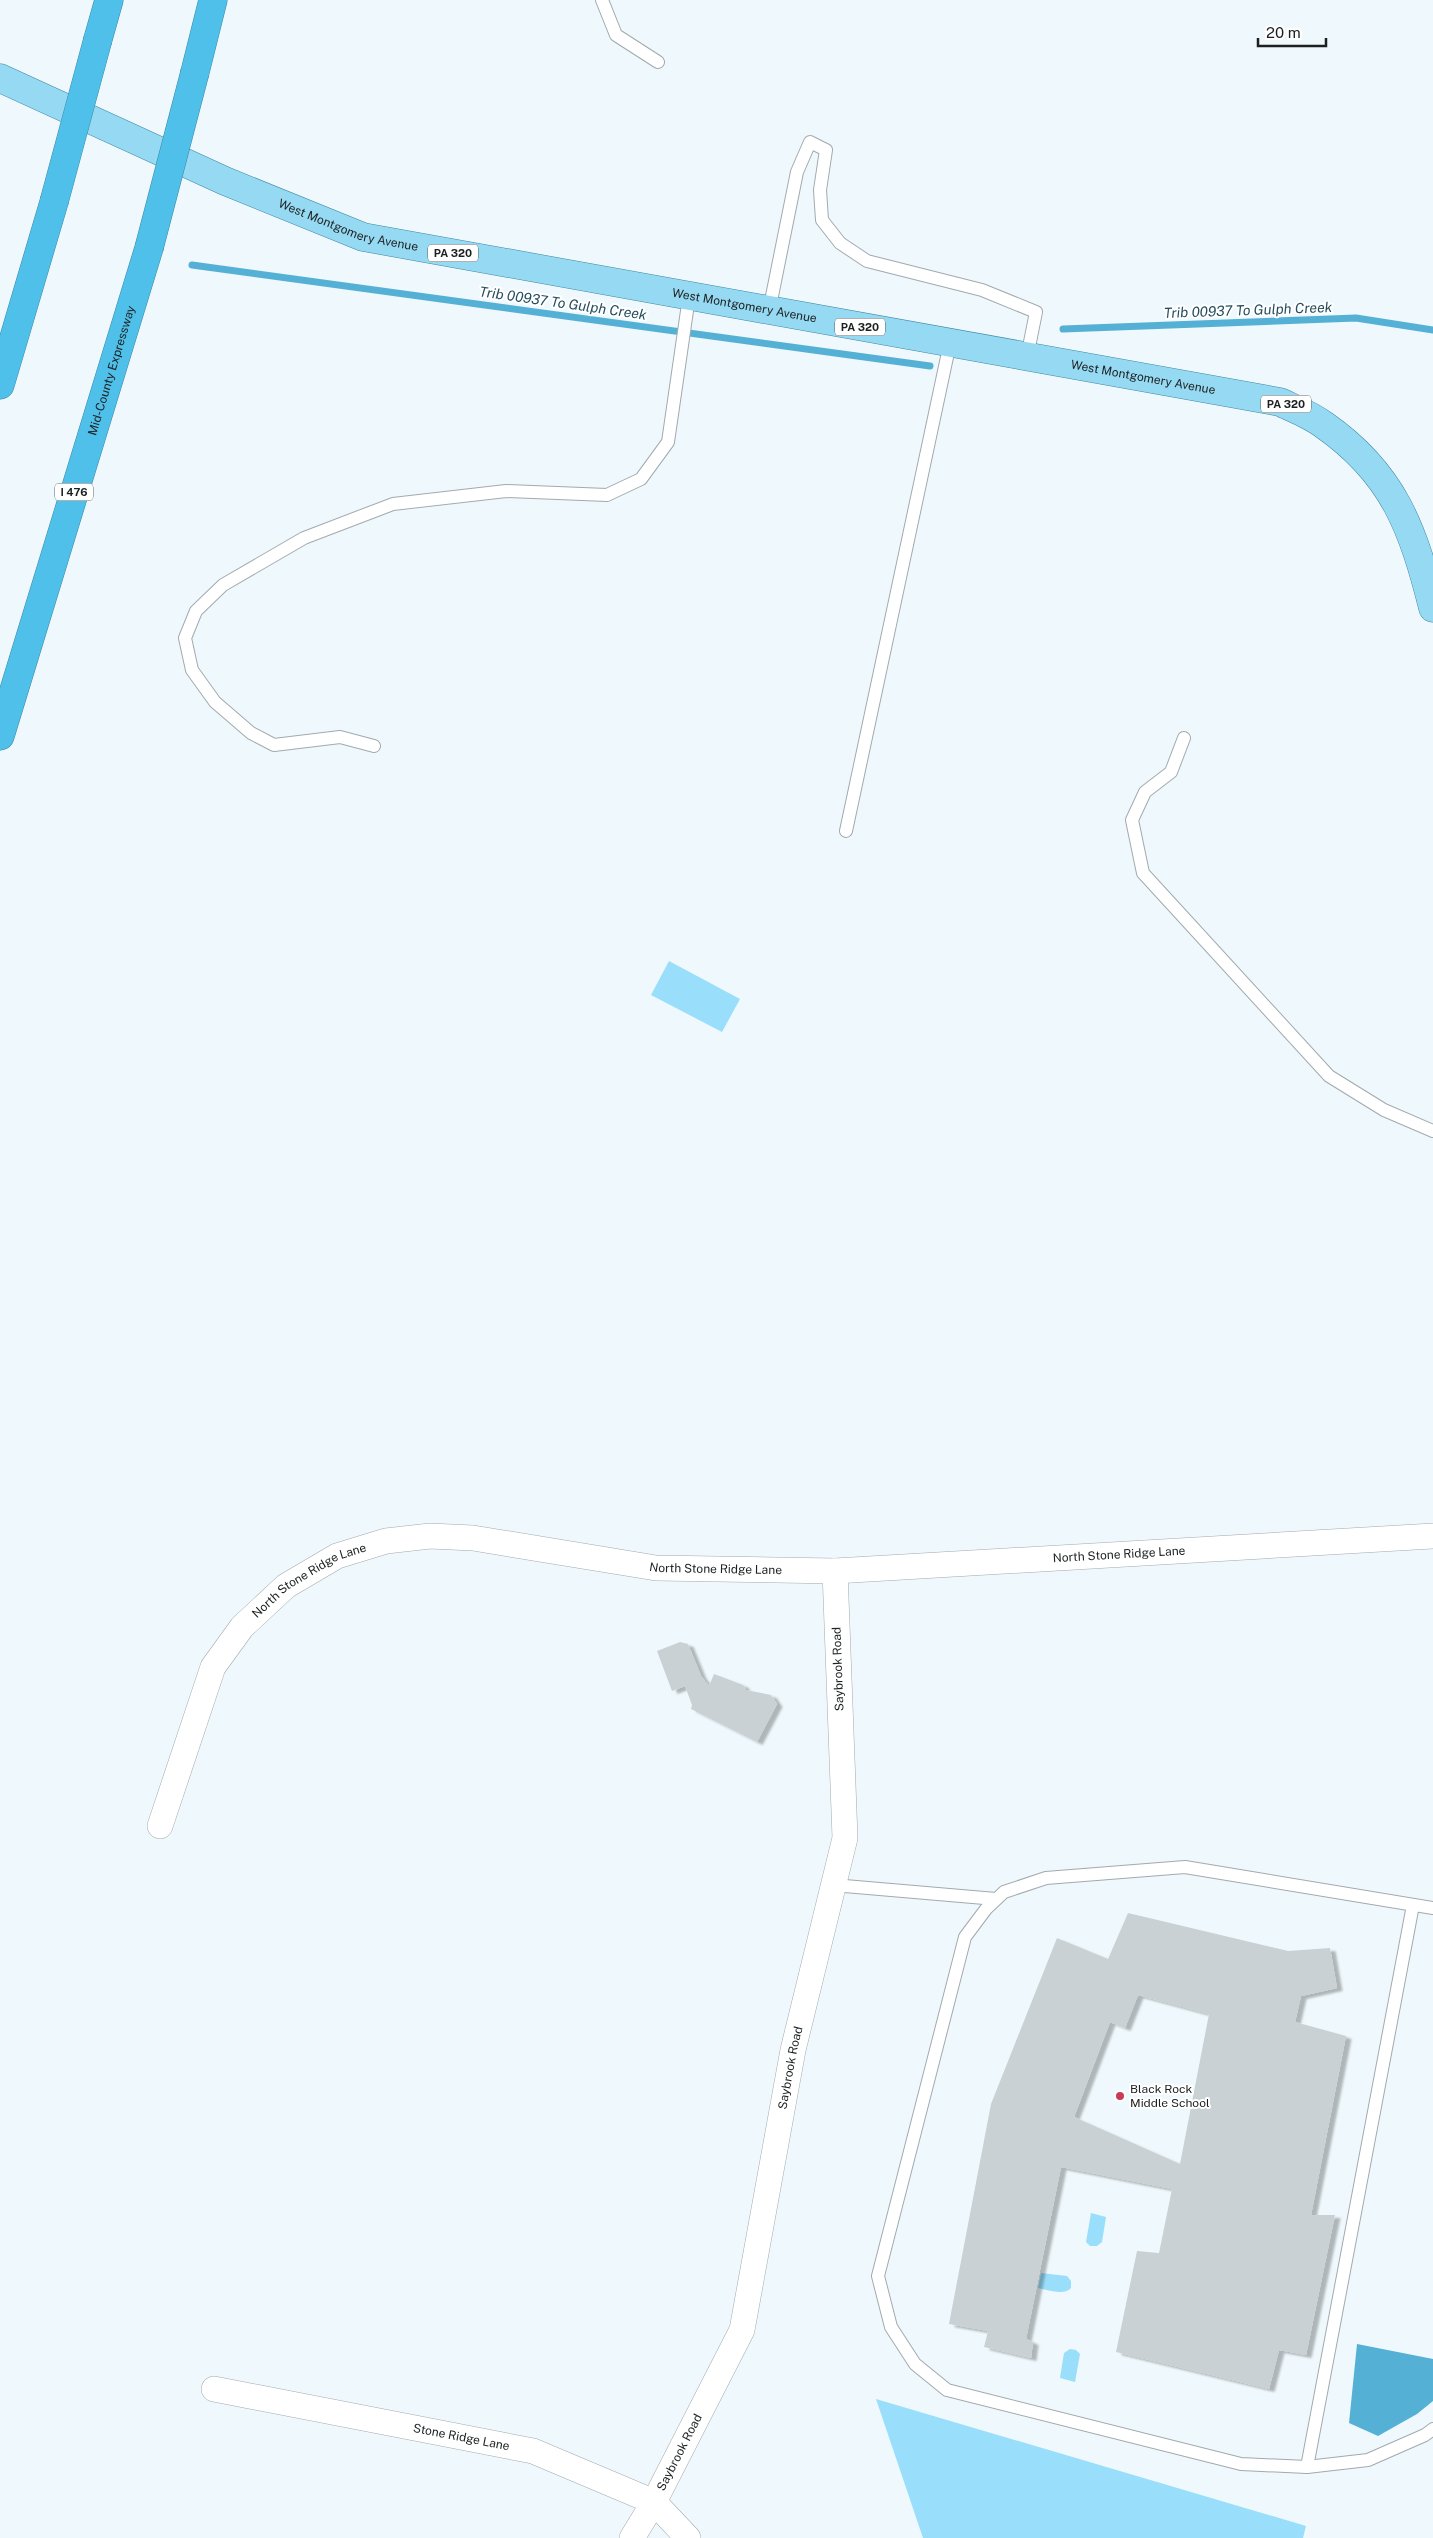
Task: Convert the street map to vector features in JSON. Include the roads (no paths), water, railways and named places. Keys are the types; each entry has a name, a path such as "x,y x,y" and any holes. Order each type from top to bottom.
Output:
{"highway":[{"path":"0,385 54,202 109,0"},
{"name":"Mid-County Expressway","path":"0,736 149,248 213,0"}],"main road":[{"name":"West Montgomery Avenue","path":"0,78 225,181 363,237 687,310 769,311 1280,402 1323,424 1359,452 1392,493 1418,550 1433,608"}],"street":[{"name":"North Stone Ridge Lane","path":"160,1826 213,1667 242,1627 286,1586 337,1556 386,1541 439,1536 472,1538 656,1568 835,1572 1433,1536"},
{"name":"Saybrook Road","path":"632,2538 654,2502 742,2330 793,2050 845,1838 835,1572"},
{"name":"Stone Ridge Lane","path":"214,2389 533,2451 654,2502 688,2538"}],"lane":[{"path":"602,0 616,35 658,62"},
{"path":"769,311 797,172 810,142 826,150 820,190 822,220 840,243 867,261 982,290 1036,312 1027,357"},
{"path":"374,746 340,737 274,745 251,732 215,702 192,670 185,638 196,611 223,585 304,538 393,504 506,491 607,495 641,479 668,442 687,310"},
{"path":"846,831 950,343"},
{"path":"1184,738 1171,772 1145,792 1132,820 1143,873 1329,1076 1384,1110 1433,1131"},
{"path":"1433,1908 1185,1867 1046,1878 1004,1892 965,1937 878,2276 891,2327 916,2364 947,2390 1241,2464 1307,2467 1368,2460 1425,2435 1433,2429"},
{"path":"833,1885 996,1899"},
{"path":"1307,2467 1413,1905"}],"waterway":[{"name":"Trib 00937 To Gulph Creek","path":"192,265 930,366"},
{"name":"Trib 00937 To Gulph Creek","path":"1063,329 1356,318 1433,330"}],"place":[{"name":"Black Rock Middle School","path":"1120,2096"}]}
